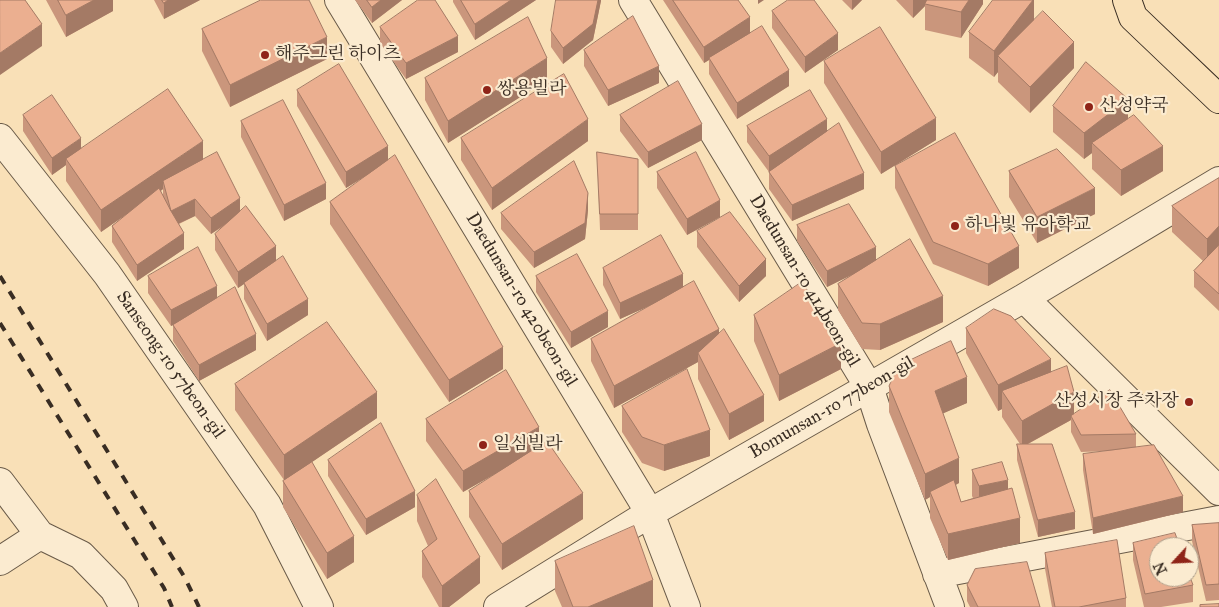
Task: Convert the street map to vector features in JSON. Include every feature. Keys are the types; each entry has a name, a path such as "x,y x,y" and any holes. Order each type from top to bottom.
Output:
{"main road":[{"path":"1125,6 1219,99"}],"street":[{"name":"Daedunsan-ro 420beon-gil","path":"339,0 650,513 686,607"},
{"name":"Daedunsan-ro 414beon-gil","path":"633,0 869,387 881,424 950,607"},
{"name":"Sanseong-ro 57beon-gil","path":"0,138 107,274 267,505 319,607"},
{"name":"Bomunsan-ro 77beon-gil","path":"498,607 650,513 1024,298 1219,181"},
{"path":"1024,298 1219,491"},
{"path":"0,482 40,535 81,555 114,589 124,607"},
{"path":"937,574 1219,520"},
{"path":"0,561 40,535"}],"building":[{"path":"0,0 25,0 42,24 0,53"},
{"path":"58,0 94,0 66,15"},
{"name":"해주그린 하이츠","path":"261,0 309,0 327,37 230,85 202,29"},
{"path":"367,0 381,0 372,7"},
{"path":"418,0 435,0 458,36 406,63 380,27"},
{"path":"461,0 511,0 475,24"},
{"path":"556,0 598,0 593,24 563,48 551,31"},
{"path":"673,0 738,0 750,17 704,47"},
{"path":"788,0 814,0 838,33 805,57 772,11"},
{"path":"927,0 969,0 961,12 925,4"},
{"path":"993,0 1033,0 994,51 969,32"},
{"path":"1043,11 1074,42 1030,87 998,56"},
{"path":"633,16 659,66 608,90 584,50"},
{"path":"528,17 547,58 448,121 425,78"},
{"path":"762,26 789,70 737,103 709,58"},
{"path":"880,27 936,118 881,152 824,61"},
{"path":"1086,62 1128,99 1084,133 1053,106"},
{"path":"339,64 388,146 346,172 297,90"},
{"path":"564,74 588,119 492,188 461,138"},
{"path":"678,81 702,124 648,152 620,115"},
{"path":"168,89 203,141 101,210 66,159"},
{"path":"810,90 827,119 769,156 747,126"},
{"path":"52,95 81,138 52,158 23,115"},
{"path":"283,100 326,183 284,205 241,121"},
{"path":"1134,115 1163,146 1121,170 1092,143"},
{"path":"839,123 864,173 792,205 769,172"},
{"name":"하나빛 유아학교","path":"955,133 1019,246 988,264 933,242 895,166"},
{"path":"1057,149 1095,188 1037,217 1009,171"},
{"path":"217,152 240,198 211,218 195,199 171,211 163,181"},
{"path":"597,152 638,159 638,214 600,214"},
{"path":"696,152 720,200 687,219 657,172"},
{"path":"395,155 503,347 449,380 330,202"},
{"path":"574,161 588,193 585,223 534,252 501,213"},
{"path":"1219,178 1219,226 1207,239 1172,206"},
{"path":"159,188 184,233 137,265 112,226"},
{"path":"849,204 876,247 827,271 797,225"},
{"path":"246,206 276,246 238,272 215,234"},
{"path":"730,212 766,259 739,286 697,231"},
{"path":"661,235 683,274 620,303 603,268"},
{"path":"910,239 943,296 880,324 862,323 838,284"},
{"path":"1219,245 1219,294 1194,271"},
{"path":"198,247 217,286 171,310 148,276"},
{"path":"577,254 608,311 571,332 536,276"},
{"path":"283,256 308,299 267,324 244,283"},
{"path":"694,281 719,329 614,386 591,339"},
{"path":"802,282 841,343 779,375 754,315"},
{"path":"235,287 256,334 199,365 173,325"},
{"path":"994,309 1011,316 1051,359 998,385 966,328"},
{"path":"327,322 377,392 284,455 235,384"},
{"path":"724,329 764,395 729,414 698,353"},
{"path":"951,341 967,377 935,391 959,458 925,474 889,386 898,366"},
{"path":"1067,366 1074,392 1022,421 1002,391"},
{"path":"687,369 710,430 664,445 642,437 622,406"},
{"name":"일심빌라","path":"506,370 539,427 463,471 426,419"},
{"path":"1110,390 1136,434 1081,435 1071,416"},
{"path":"381,423 415,491 366,519 328,460"},
{"path":"547,441 583,493 502,544 469,491"},
{"path":"1017,444 1052,444 1075,512 1038,520"},
{"path":"1154,445 1183,496 1093,518 1083,454"},
{"path":"312,462 354,536 327,553 283,481"},
{"path":"1002,462 1008,480 979,486 972,470"},
{"path":"436,479 480,557 442,586 422,551 437,539 417,495"},
{"path":"954,480 961,502 1012,488 1020,518 948,534 930,492"},
{"path":"1219,523 1219,584 1206,585 1199,555 1199,537 1195,537 1192,525"},
{"path":"634,526 653,580 588,607 573,607 555,561"},
{"path":"1175,533 1176,537 1158,537"},
{"path":"1149,539 1149,587 1182,587 1145,594 1133,543"},
{"path":"1117,540 1126,598 1079,607 1055,607 1045,553"},
{"path":"1027,562 1040,607 978,607 967,585 975,569"},
{"path":"1219,604 1219,607 1200,607 1200,605"}],"railway":[{"path":"0,276 185,578 199,607"},
{"path":"0,323 164,588 172,607"}],"place":[{"name":"해주그린 하이츠","path":"265,55"},
{"name":"쌍용빌라","path":"487,90"},
{"name":"산성약국","path":"1089,107"},
{"name":"하나빛 유아학교","path":"955,226"},
{"name":"산성시장 주차장","path":"1189,402"},
{"name":"일심빌라","path":"483,445"}]}
